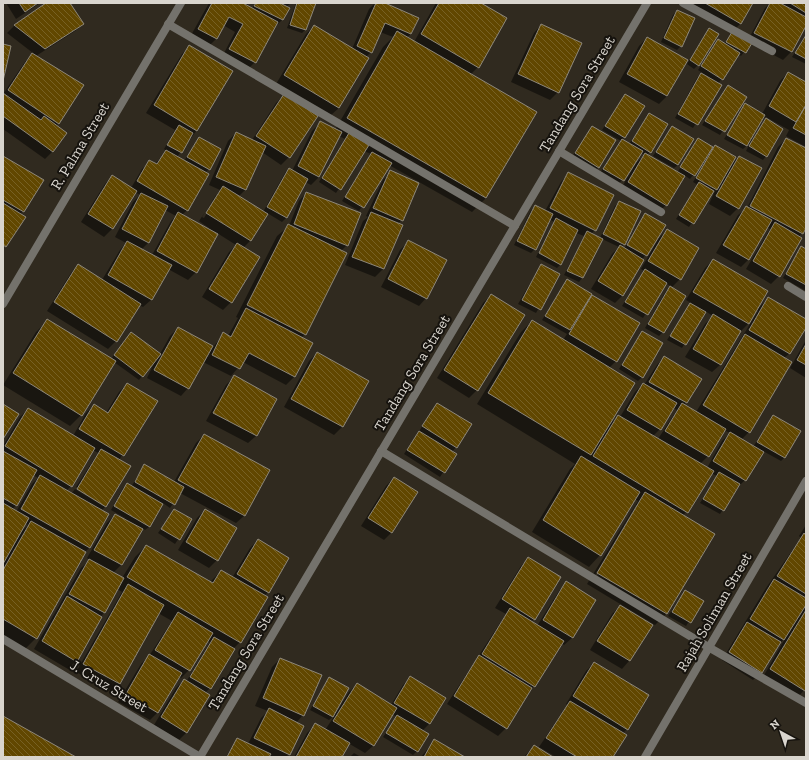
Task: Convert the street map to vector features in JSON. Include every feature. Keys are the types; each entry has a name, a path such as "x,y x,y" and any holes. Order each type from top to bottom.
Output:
{"street":[{"name":"R. Palma Street","path":"3,304 181,3"},
{"name":"Tandang Sora Street","path":"200,757 647,3"},
{"path":"683,3 772,52"},
{"path":"168,24 515,226"},
{"path":"559,151 661,212"},
{"path":"788,286 806,297"},
{"path":"381,451 710,648 806,703"},
{"name":"Rajah Soliman Street","path":"645,757 710,648 806,481"},
{"name":"J. Cruz Street","path":"3,639 200,757"}],"building":[{"path":"19,3 38,3 25,12"},
{"path":"46,3 70,3 84,24 45,49 14,25"},
{"path":"212,3 243,3 278,22 256,63 229,49 243,24 229,17 217,39 198,29"},
{"path":"256,3 280,3 290,8 283,20 254,6"},
{"path":"297,3 316,3 306,30 290,25"},
{"path":"376,3 385,3 419,18 411,34 385,23 372,53 357,46"},
{"path":"439,3 481,3 507,18 479,68 421,34"},
{"path":"705,3 753,3 741,24"},
{"path":"770,3 780,3 806,17 806,26 792,52 754,33"},
{"path":"790,3 806,3 806,13"},
{"path":"677,10 695,18 682,47 664,38"},
{"path":"541,24 582,43 559,93 518,74"},
{"path":"314,25 369,58 339,108 284,75"},
{"path":"709,28 719,34 699,66 690,60"},
{"path":"397,31 537,112 486,198 347,118"},
{"path":"732,32 752,43 746,53 726,42"},
{"path":"806,35 806,59 795,53"},
{"path":"647,37 688,60 667,96 627,74"},
{"path":"718,39 740,53 723,80 701,66"},
{"path":"3,44 11,46 3,81"},
{"path":"189,45 233,71 197,131 154,105"},
{"path":"32,53 84,85 59,124 8,90"},
{"path":"788,72 806,82 806,105 796,122 769,106"},
{"path":"701,73 722,85 698,125 678,114"},
{"path":"728,85 747,97 725,132 705,121"},
{"path":"3,93 41,120 44,116 67,133 53,152 3,116"},
{"path":"284,94 318,116 290,158 256,136"},
{"path":"625,94 645,106 625,138 605,126"},
{"path":"745,103 765,115 747,146 727,135"},
{"path":"806,105 806,135 793,128"},
{"path":"649,113 668,124 651,153 632,141"},
{"path":"766,118 783,129 767,157 749,146"},
{"path":"320,121 342,132 319,177 298,166"},
{"path":"179,125 193,133 182,153 167,145"},
{"path":"592,126 616,140 599,168 575,153"},
{"path":"672,126 694,139 678,165 656,152"},
{"path":"236,132 266,146 246,190 216,177"},
{"path":"349,133 369,145 341,190 322,178"},
{"path":"199,137 221,149 210,170 187,157"},
{"path":"698,138 713,147 695,176 680,167"},
{"path":"786,138 806,148 806,228 803,234 750,206"},
{"path":"622,139 643,151 624,181 603,169"},
{"path":"715,145 736,157 717,190 696,178"},
{"path":"166,150 209,174 188,211 137,181 149,160 157,164"},
{"path":"372,152 392,163 364,208 345,197"},
{"path":"645,153 685,176 667,206 628,182"},
{"path":"3,156 44,180 24,212 3,200"},
{"path":"739,156 762,168 739,209 716,196"},
{"path":"289,168 308,179 287,218 267,207"},
{"path":"390,170 419,183 403,221 373,208"},
{"path":"568,172 614,195 596,231 550,208"},
{"path":"112,175 137,191 113,229 88,214"},
{"path":"699,182 714,191 694,224 679,215"},
{"path":"223,186 268,214 251,241 206,213"},
{"path":"306,192 361,213 348,246 294,224"},
{"path":"141,193 168,206 149,243 122,229"},
{"path":"619,201 641,211 625,245 603,234"},
{"path":"3,203 26,217 6,247 3,245"},
{"path":"535,205 553,214 536,250 517,241"},
{"path":"746,206 772,220 749,260 723,245"},
{"path":"178,212 218,234 197,273 157,251"},
{"path":"371,212 403,225 384,269 352,257"},
{"path":"645,213 666,225 647,256 627,245"},
{"path":"556,218 578,230 561,265 539,253"},
{"path":"775,222 802,238 780,277 753,261"},
{"path":"288,224 347,253 306,335 247,305"},
{"path":"667,229 699,248 681,280 648,261"},
{"path":"587,231 603,239 583,278 567,271"},
{"path":"408,240 447,260 427,299 388,279"},
{"path":"127,241 172,265 152,300 108,275"},
{"path":"237,243 260,257 232,303 209,289"},
{"path":"620,245 644,260 623,296 598,281"},
{"path":"801,246 806,249 806,285 786,274"},
{"path":"713,259 768,291 749,324 693,292"},
{"path":"78,264 141,304 117,342 54,302"},
{"path":"541,264 560,274 541,310 522,300"},
{"path":"645,269 667,283 648,315 625,302"},
{"path":"567,279 592,294 570,330 545,316"},
{"path":"670,286 686,296 664,333 648,324"},
{"path":"491,294 525,315 478,391 444,370"},
{"path":"592,295 640,323 617,362 569,334"},
{"path":"768,297 806,319 806,328 790,354 749,330"},
{"path":"690,303 706,312 686,345 670,336"},
{"path":"246,308 313,343 295,377 249,353 240,369 212,355 223,332 231,337"},
{"path":"713,314 741,331 721,365 693,349"},
{"path":"47,319 116,361 82,416 13,373"},
{"path":"532,320 635,383 591,455 488,393"},
{"path":"178,327 213,346 189,389 154,370"},
{"path":"642,331 663,343 643,378 622,365"},
{"path":"131,332 161,354 143,377 114,355"},
{"path":"745,334 792,362 750,433 703,405"},
{"path":"806,344 806,365 797,360"},
{"path":"317,352 369,381 343,427 291,399"},
{"path":"664,356 702,379 687,403 649,382"},
{"path":"234,375 277,399 257,436 213,413"},
{"path":"127,383 158,401 124,456 79,429 94,404 108,413"},
{"path":"643,383 677,403 661,430 627,410"},
{"path":"437,403 472,424 457,448 422,426"},
{"path":"682,403 726,429 709,457 665,431"},
{"path":"3,404 19,414 3,439"},
{"path":"28,408 95,448 72,487 5,446"},
{"path":"618,415 714,471 688,513 593,456"},
{"path":"773,415 801,431 785,458 757,442"},
{"path":"419,431 457,454 445,473 407,450"},
{"path":"730,432 764,452 746,481 713,461"},
{"path":"204,434 270,470 245,516 178,480"},
{"path":"101,449 131,466 106,507 77,489"},
{"path":"3,451 37,470 17,506 3,498"},
{"path":"581,456 640,492 601,556 543,520"},
{"path":"144,464 184,487 175,505 135,482"},
{"path":"719,472 740,484 724,511 703,499"},
{"path":"40,475 109,514 90,548 21,509"},
{"path":"394,477 418,492 392,533 368,518"},
{"path":"127,483 163,504 150,527 114,506"},
{"path":"645,492 715,534 667,614 597,573"},
{"path":"3,503 29,518 3,564"},
{"path":"174,509 192,519 180,540 161,529"},
{"path":"205,509 237,528 218,561 186,542"},
{"path":"115,514 143,529 122,565 94,550"},
{"path":"31,521 86,552 37,639 3,619 3,570"},
{"path":"804,533 806,535 806,594 777,576"},
{"path":"258,539 289,558 269,593 237,574"},
{"path":"146,545 213,583 221,570 268,597 241,643 127,577"},
{"path":"528,557 561,577 535,620 502,599"},
{"path":"89,559 124,578 105,613 69,594"},
{"path":"774,579 806,598 806,605 784,640 750,619"},
{"path":"566,581 596,600 573,638 543,620"},
{"path":"128,584 164,605 120,684 83,664"},
{"path":"685,590 704,601 691,623 672,612"},
{"path":"67,596 102,617 77,662 42,641"},
{"path":"620,605 653,625 630,661 597,641"},
{"path":"510,608 564,641 535,687 482,654"},
{"path":"806,610 806,690 805,691 770,669"},
{"path":"178,612 213,633 190,671 155,650"},
{"path":"747,622 781,642 762,673 729,652"},
{"path":"214,637 235,649 211,689 190,677"},
{"path":"149,654 182,673 158,713 126,694"},
{"path":"479,655 532,688 507,729 454,696"},
{"path":"280,658 322,675 304,716 263,698"},
{"path":"594,662 649,695 628,730 573,696"},
{"path":"410,676 446,698 430,724 394,703"},
{"path":"329,677 349,688 333,717 313,706"},
{"path":"184,679 210,695 187,733 161,717"},
{"path":"357,683 397,708 374,746 333,721"},
{"path":"570,701 627,735 613,757 577,757 546,738"},
{"path":"269,708 304,726 290,755 254,738"},
{"path":"397,715 429,734 418,752 386,733"},
{"path":"3,716 76,757 3,757"},
{"path":"315,723 350,743 342,757 296,757"},
{"path":"237,738 271,754 269,757 227,757"},
{"path":"434,739 465,757 424,757"},
{"path":"534,745 553,757 526,757"}]}
